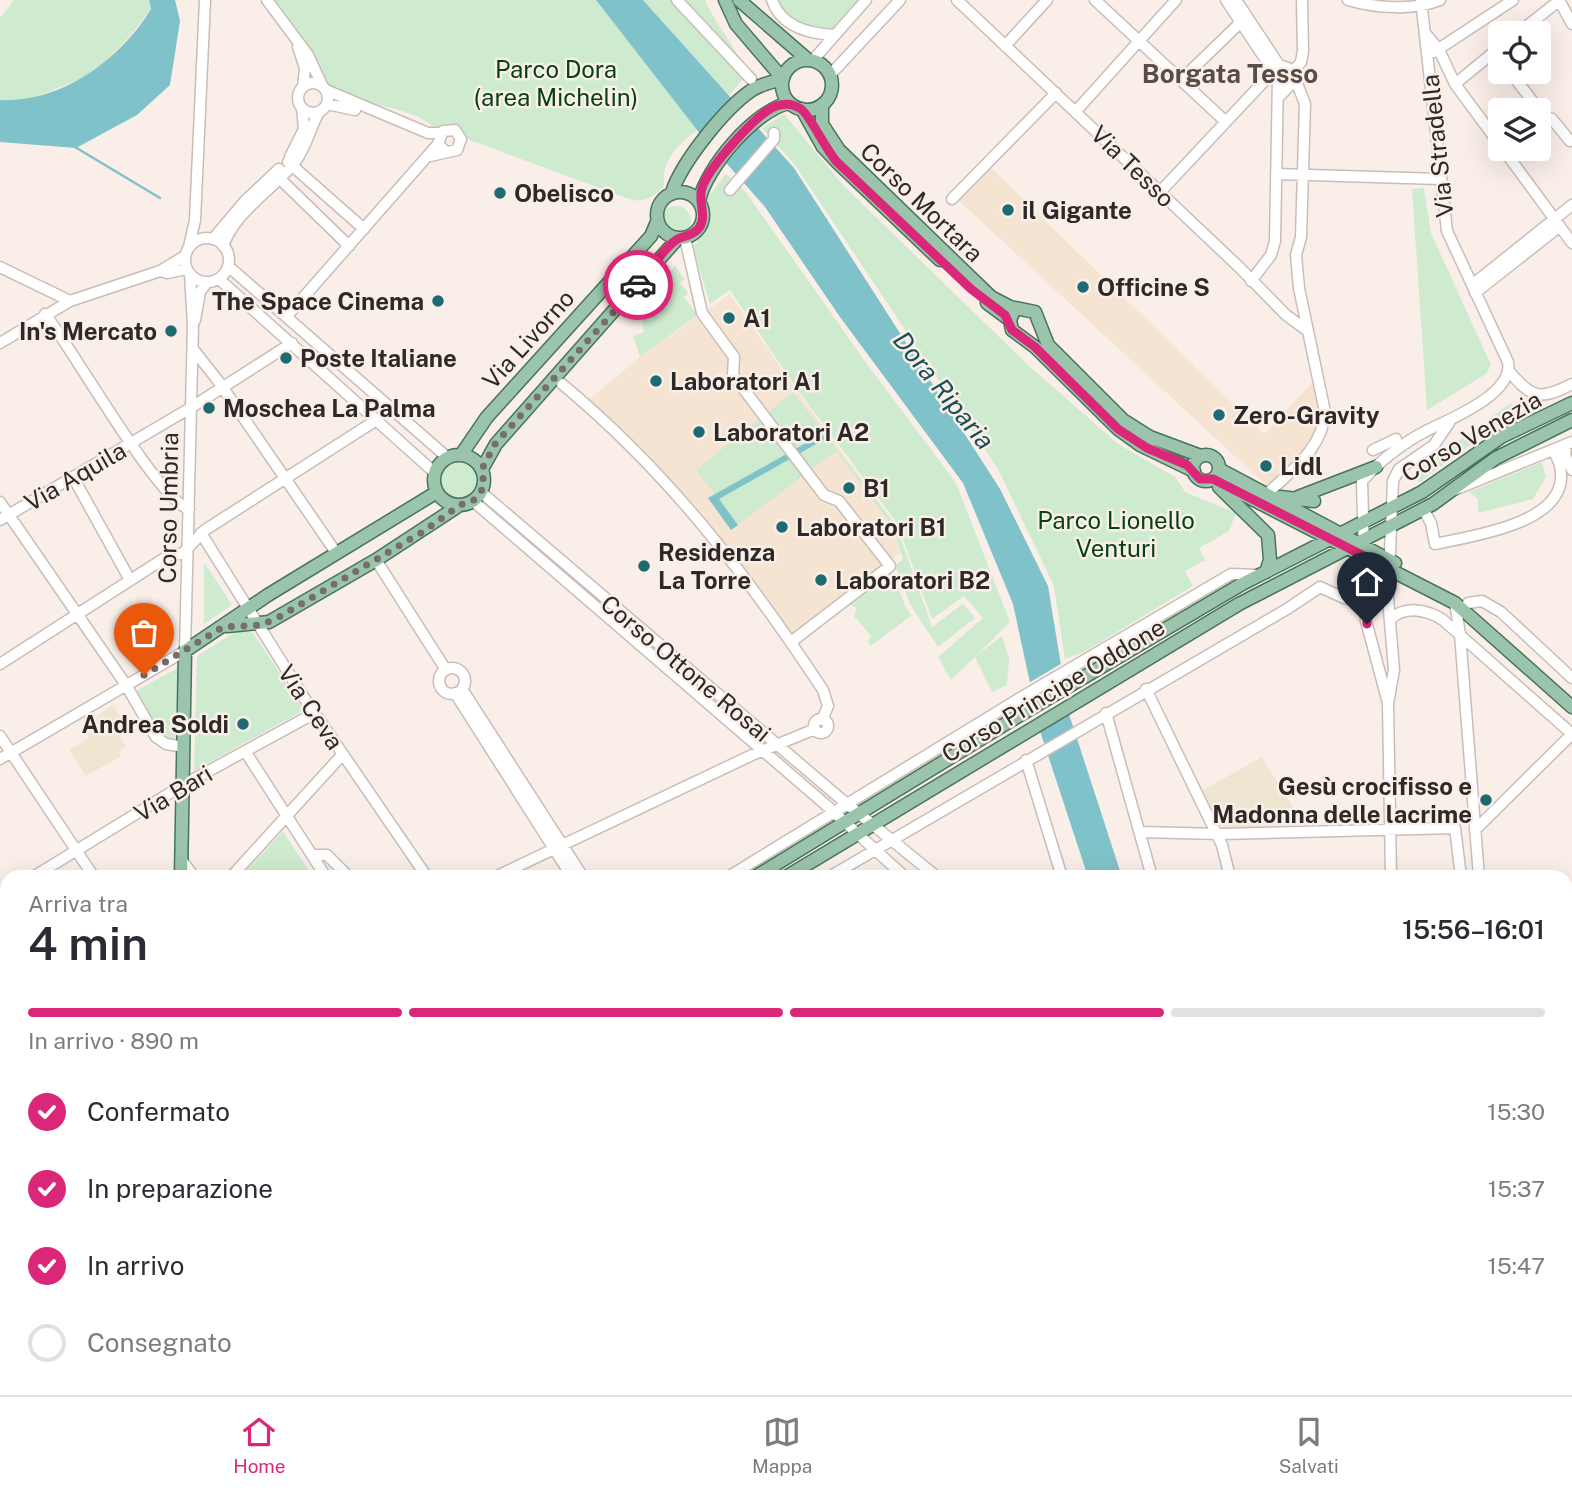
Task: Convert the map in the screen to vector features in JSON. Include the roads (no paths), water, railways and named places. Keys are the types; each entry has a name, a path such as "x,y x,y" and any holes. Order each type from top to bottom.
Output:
{"main road":[{"path":"716,0 732,30 765,68 756,82 684,164 672,192 658,204 657,222 666,234 681,238 696,232 702,221 699,201 704,182 716,165 760,116 777,106 789,103"},
{"path":"725,0 748,40 783,79"},
{"path":"739,0 810,59 822,63 831,74 831,89 822,107 802,109 789,103 783,92 783,79 789,67 810,59"},
{"path":"747,0 755,14"},
{"path":"756,82 783,79"},
{"name":"Corso Mortara","path":"822,107 822,124 830,139 850,162 975,283 996,300 1018,309"},
{"name":"Corso Mortara","path":"802,109 823,147 837,162 971,289 1010,320"},
{"path":"672,192 686,192 699,201"},
{"name":"Via Livorno","path":"461,455 487,417 651,236 657,222"},
{"name":"Via Livorno","path":"482,469 495,444 681,238"},
{"path":"1314,501 1268,493 1211,469 1195,462 1194,471 1125,435 1024,338 1012,330 1010,320 1018,309 1028,308 1035,312 1048,345 1123,420 1150,437 1211,469 1334,535 1359,546 1461,603 1572,707"},
{"path":"1024,338 1035,333 1039,327"},
{"name":"Corso Venezia","path":"1392,506 1422,492 1501,438 1572,403"},
{"name":"Corso Venezia","path":"1359,546 1391,525 1423,509 1496,458 1572,420"},
{"path":"223,627 257,625 279,617 477,497 485,480 482,469 473,459 461,455 447,458 435,472 437,492 446,502 460,505"},
{"path":"1293,499 1376,467"},
{"path":"1211,469 1219,487 1264,527 1271,545 1262,573"},
{"path":"186,651 246,610 437,492"},
{"name":"Corso Principe Oddone","path":"766,870 1078,680 1262,573 1392,506"},
{"name":"Corso Principe Oddone","path":"797,870 1083,695 1239,604 1359,546"},
{"name":"Corso Umbria","path":"181,870 186,651"}],"street":[{"name":"Corso Umbria","path":"186,651 193,349 187,252 195,220 205,0"},
{"path":"267,0 308,55 324,88 323,108 305,146 237,222 223,246 228,266 447,458"},
{"path":"677,0 756,82"},
{"path":"689,12 692,0"},
{"path":"772,0 779,13 795,26 819,34 835,35"},
{"path":"810,59 866,0"},
{"path":"831,74 900,0"},
{"name":"Via Tesso","path":"957,0 1239,267 1293,322 1308,331"},
{"path":"1004,46 1047,0"},
{"path":"1095,0 1226,122"},
{"path":"1076,111 1176,0"},
{"path":"1226,0 1285,75"},
{"path":"1236,0 1305,104 1301,240 1296,258 1325,412 1325,424 1315,447 1268,493"},
{"path":"1160,192 1226,122 1301,62 1302,0"},
{"path":"1348,0 1373,6 1440,0"},
{"path":"1427,54 1439,50 1513,0"},
{"path":"1533,21 1560,0 1572,24"},
{"name":"Via Stradella","path":"1421,3 1447,232 1508,362 1509,371 1530,392"},
{"path":"1181,80 1241,22"},
{"path":"1424,33 1439,50 1455,84 1488,129"},
{"path":"290,163 304,129 298,96 303,87 305,68 294,38"},
{"path":"1455,84 1488,59"},
{"path":"1251,281 1271,255 1276,236 1277,101 1285,75"},
{"path":"303,87 310,83 324,88 428,133 441,143"},
{"path":"1519,84 1544,116 1552,119 1570,141"},
{"name":"Corso Mortara","path":"952,199 1056,93"},
{"path":"302,108 313,113 323,108 346,106 441,143"},
{"path":"730,190 774,139 774,134"},
{"path":"287,316 441,143"},
{"path":"1511,161 1572,243"},
{"path":"290,163 364,229"},
{"path":"1276,174 1440,178"},
{"path":"0,344 45,314 54,303 70,301 160,271 200,240 211,239 245,201 277,176"},
{"path":"277,176 349,246"},
{"path":"1473,289 1557,223 1572,205"},
{"path":"195,220 211,239 223,246"},
{"path":"1276,236 1279,247 1296,258"},
{"path":"681,238 702,313 734,357 733,375 824,495 839,501 890,566 791,642"},
{"path":"160,271 188,272 207,282 219,279 228,266"},
{"path":"0,267 70,301"},
{"path":"219,279 435,472"},
{"name":"Corso Umbria","path":"193,326 200,292 207,282"},
{"path":"45,314 131,443 175,502 189,509"},
{"name":"Via Aquila","path":"4,517 191,407 292,343"},
{"path":"193,349 337,554"},
{"path":"1388,703 1366,621 1359,546 1362,481 1376,467 1425,432 1451,421 1499,389 1509,371"},
{"path":"510,870 819,724 828,706 826,696 791,642 693,510 630,445 562,384"},
{"name":"Corso Venezia","path":"1530,392 1546,396 1572,384"},
{"path":"0,664 171,554 183,554 201,533 378,419"},
{"path":"1391,870 1388,703 1394,670 1388,605 1393,481 1397,471 1434,444 1451,421"},
{"path":"1373,450 1396,439"},
{"path":"1569,443 1565,455 1572,470"},
{"name":"Corso Venezia","path":"1448,491 1471,485 1569,443"},
{"path":"1423,509 1431,523 1435,544 1537,516 1554,500 1567,479 1552,450"},
{"path":"73,477 130,580"},
{"name":"Corso Ottone Rosai","path":"477,497 929,870"},
{"name":"Corso Ottone Rosai","path":"477,497 897,870"},
{"path":"0,502 4,517 78,614 126,685 156,737 166,744 184,747"},
{"name":"Via Ceva","path":"201,533 246,610 422,870"},
{"path":"376,560 446,670"},
{"name":"Corso Principe Oddone","path":"739,870 1073,666 1231,574 1262,573"},
{"name":"Corso Principe Oddone","path":"841,870 1320,587 1344,598 1366,602"},
{"path":"1462,870 1465,830 1461,603 1482,601 1501,612 1572,678"},
{"path":"1140,832 1465,830 1572,734 1434,614 1404,611 1391,619"},
{"path":"0,759 186,651"},
{"path":"453,668 462,672 465,683 459,691 446,692 441,687 441,676 446,670 453,668"},
{"path":"1146,689 1222,845 1228,870"},
{"path":"459,691 558,847 569,870"},
{"name":"Via Bari","path":"44,870 183,785 315,713"},
{"path":"1106,713 1151,870"},
{"path":"0,736 90,870"},
{"path":"245,751 322,870"},
{"path":"238,870 342,755"},
{"path":"1026,760 1060,870"},
{"path":"1465,830 1477,870"},
{"path":"558,847 577,870"},
{"path":"312,855 327,855 342,870"},
{"path":"181,859 189,870"}],"water":[{"path":"149,0 175,0 180,21 170,85 137,115 76,148 0,142 0,100 45,94 87,75 106,61 138,28 151,9"},
{"path":"596,0 643,0 794,168 1000,489 1048,586 1069,714 1120,870 1086,870 1041,734 1013,604 963,483 840,317 765,207 697,130"},
{"path":"822,434 825,439 719,499 738,525 731,530 708,498"}],"waterway":[{"path":"75,147 160,198"}],"place":[{"name":"Obelisco","path":"500,193"},
{"name":"il Gigante","path":"1008,210"},
{"name":"Officine S","path":"1083,287"},
{"name":"The Space Cinema","path":"438,301"},
{"name":"A1","path":"729,318"},
{"name":"In's Mercato","path":"171,331"},
{"name":"Poste Italiane","path":"286,358"},
{"name":"Laboratori A1","path":"656,381"},
{"name":"Moschea La Palma","path":"209,408"},
{"name":"Zero-Gravity","path":"1219,415"},
{"name":"Laboratori A2","path":"699,432"},
{"name":"Lidl","path":"1266,466"},
{"name":"B1","path":"849,488"},
{"name":"Laboratori B1","path":"782,527"},
{"name":"Residenza La Torre","path":"644,566"},
{"name":"Laboratori B2","path":"821,580"},
{"name":"Andrea Soldi","path":"243,724"},
{"name":"Gesù crocifisso e Madonna delle lacrime","path":"1486,800"}],"district":[{"name":"Borgata Tesso","path":"1230,73"}],"park label":[{"name":"Parco Dora (area Michelin)","path":"556,83"},
{"name":"Parco Lionello Venturi","path":"1116,534"}],"water label":[{"name":"Dora Riparia","path":"944,390"}]}
